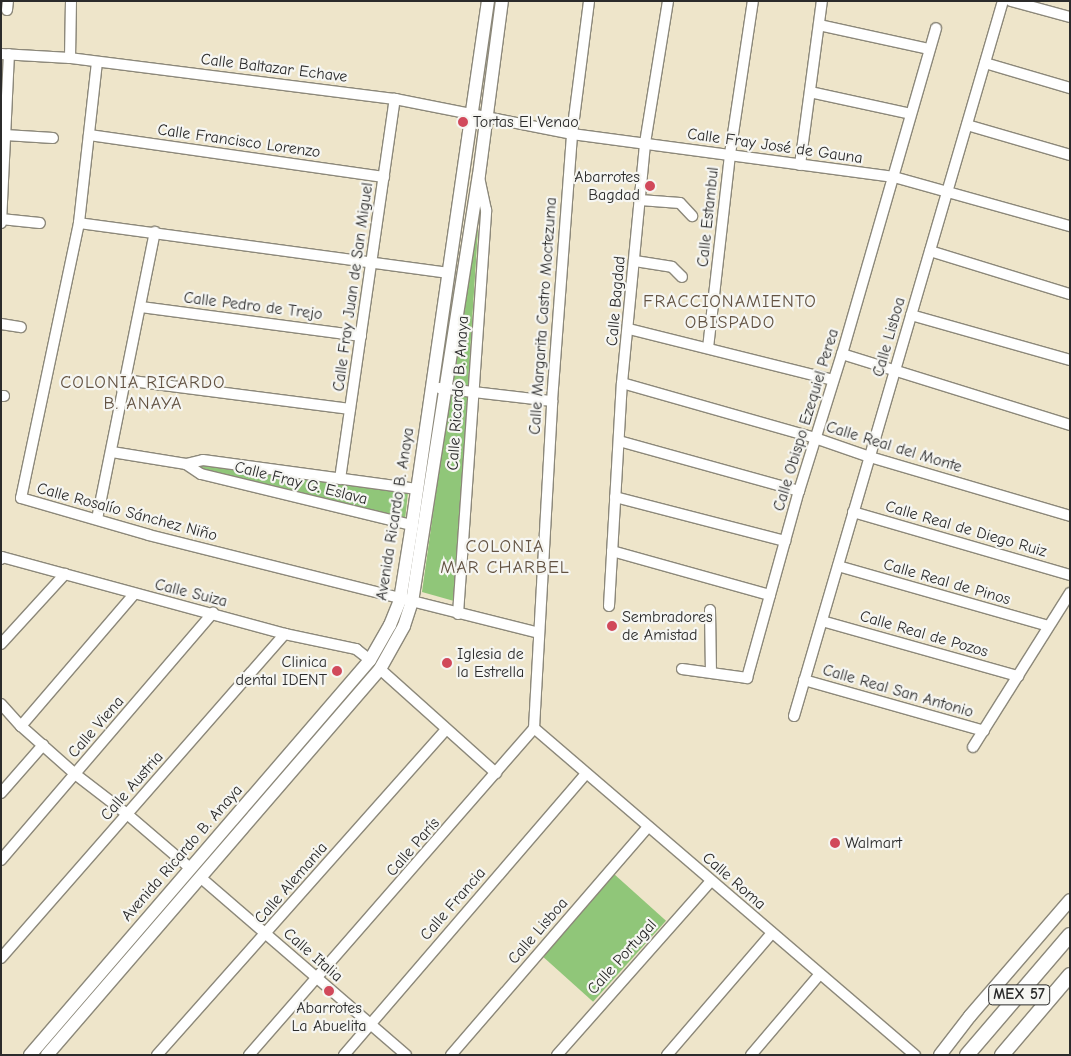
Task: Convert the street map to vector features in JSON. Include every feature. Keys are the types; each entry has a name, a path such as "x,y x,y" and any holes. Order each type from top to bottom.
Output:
{"highway":[{"name":"MEX 57","path":"968,1055 1070,935"},
{"name":"MEX 57","path":"1002,1055 1070,974"}],"main road":[{"name":"Avenida Ricardo B. Anaya","path":"30,1055 370,660 406,601 445,389 479,175 486,118 492,20 488,1"},
{"name":"Avenida Ricardo B. Anaya","path":"47,1055 380,669 404,626 412,525 448,273 473,115 492,20 502,1"},
{"path":"232,819 243,828"},
{"path":"940,1055 970,1016 1070,900"},
{"path":"148,917 158,926"}],"street":[{"path":"70,58 71,1"},
{"name":"Calle Margarita Castro Moctezuma","path":"538,633 552,401 572,134 589,1"},
{"name":"Calle Bagdad","path":"609,606 622,383 629,329 645,143 668,1"},
{"name":"Calle Estambul","path":"708,348 730,154 753,1"},
{"path":"800,165 822,1"},
{"name":"Calle Lisboa","path":"794,716 1003,1"},
{"path":"1011,1 1070,17"},
{"path":"819,25 929,49"},
{"name":"Calle Obispo Ezequiel Perea","path":"711,672 747,678 799,491 842,354 936,28"},
{"path":"1,223 6,135 5,54"},
{"name":"Calle Baltazar Echave","path":"5,54 70,58 396,99 473,115"},
{"name":"Calle Rosalío Sánchez Niño","path":"97,62 79,223 21,498 97,518 149,535 538,633"},
{"path":"985,63 1070,88"},
{"path":"810,92 911,114"},
{"name":"Calle Fray Juan de San Miguel","path":"340,479 396,99"},
{"name":"Calle Fray José de Gauna","path":"473,115 572,134 894,177 1070,226"},
{"path":"967,125 1070,155"},
{"path":"6,135 53,138"},
{"name":"Calle Francisco Lorenzo","path":"89,135 384,177"},
{"name":"Calle Ricardo B. Anaya","path":"458,614 486,210 479,175"},
{"path":"640,200 680,204 692,216"},
{"path":"2,219 40,222"},
{"path":"79,223 448,273"},
{"path":"97,518 112,452 124,380 141,307 155,232"},
{"path":"930,251 1070,294"},
{"path":"635,261 672,267 682,277"},
{"name":"Calle Pedro de Trejo","path":"141,307 361,336"},
{"path":"911,315 1070,360"},
{"path":"1,324 22,326"},
{"path":"629,329 833,380"},
{"path":"842,354 1070,425"},
{"path":"124,380 350,409"},
{"name":"Calle Real del Monte","path":"622,383 815,438 870,457 1070,516"},
{"path":"431,387 552,401"},
{"path":"619,441 799,491"},
{"name":"Calle Fray G. Eslava","path":"112,452 186,464 203,460 417,489"},
{"name":"Calle Fray G. Eslava","path":"186,464 200,474 412,525"},
{"path":"615,497 785,541"},
{"name":"Calle Real de Diego Ruiz","path":"853,512 1070,575"},
{"path":"612,550 770,596"},
{"name":"Calle Suiza","path":"2,558 134,594 213,613 285,634 356,649 370,660"},
{"name":"Calle Real de Pinos","path":"838,566 1049,626"},
{"path":"1,644 65,574"},
{"path":"974,747 1070,593"},
{"path":"21,726 134,594"},
{"path":"682,669 711,672 710,610"},
{"name":"Calle Viena","path":"1,860 213,613"},
{"name":"Calle Real de Pozos","path":"822,620 1018,676"},
{"path":"534,728 538,633"},
{"name":"Calle Austria","path":"1,958 285,634"},
{"path":"380,669 496,773"},
{"name":"Calle Real San Antonio","path":"804,680 984,731"},
{"path":"1,704 21,726 75,774 127,814 190,868"},
{"name":"Calle París","path":"250,1055 534,728"},
{"name":"Calle Roma","path":"534,728 648,828 915,1055"},
{"name":"Calle Alemania","path":"157,1055 446,730"},
{"path":"1,793 43,745"},
{"name":"Calle Francia","path":"344,1055 586,774"},
{"name":"Calle Lisboa","path":"451,1055 648,828"},
{"name":"Calle Italia","path":"200,877 406,1055"},
{"name":"Calle Portugal","path":"557,1055 711,881"},
{"path":"667,1055 772,933"},
{"path":"751,1055 820,974"}],"green space":[{"path":"473,229 478,230 454,601 422,592"},
{"path":"203,463 408,492 405,520 201,470 199,465"},
{"path":"614,874 666,921 593,1002 541,955"}],"place":[{"name":"Tortas El Venao","path":"463,122"},
{"name":"Abarrotes Bagdad","path":"650,186"},
{"name":"Sembradores de Amistad","path":"612,626"},
{"name":"Iglesia de la Estrella","path":"447,663"},
{"name":"Clinica dental IDENT","path":"337,671"},
{"name":"Walmart","path":"835,843"},
{"name":"Abarrotes La Abuelita","path":"329,991"}],"district":[{"name":"FRACCIONAMIENTO OBISPADO","path":"730,313"},
{"name":"COLONIA RICARDO B. ANAYA","path":"143,394"},
{"name":"COLONIA MAR CHARBEL","path":"505,558"}]}
